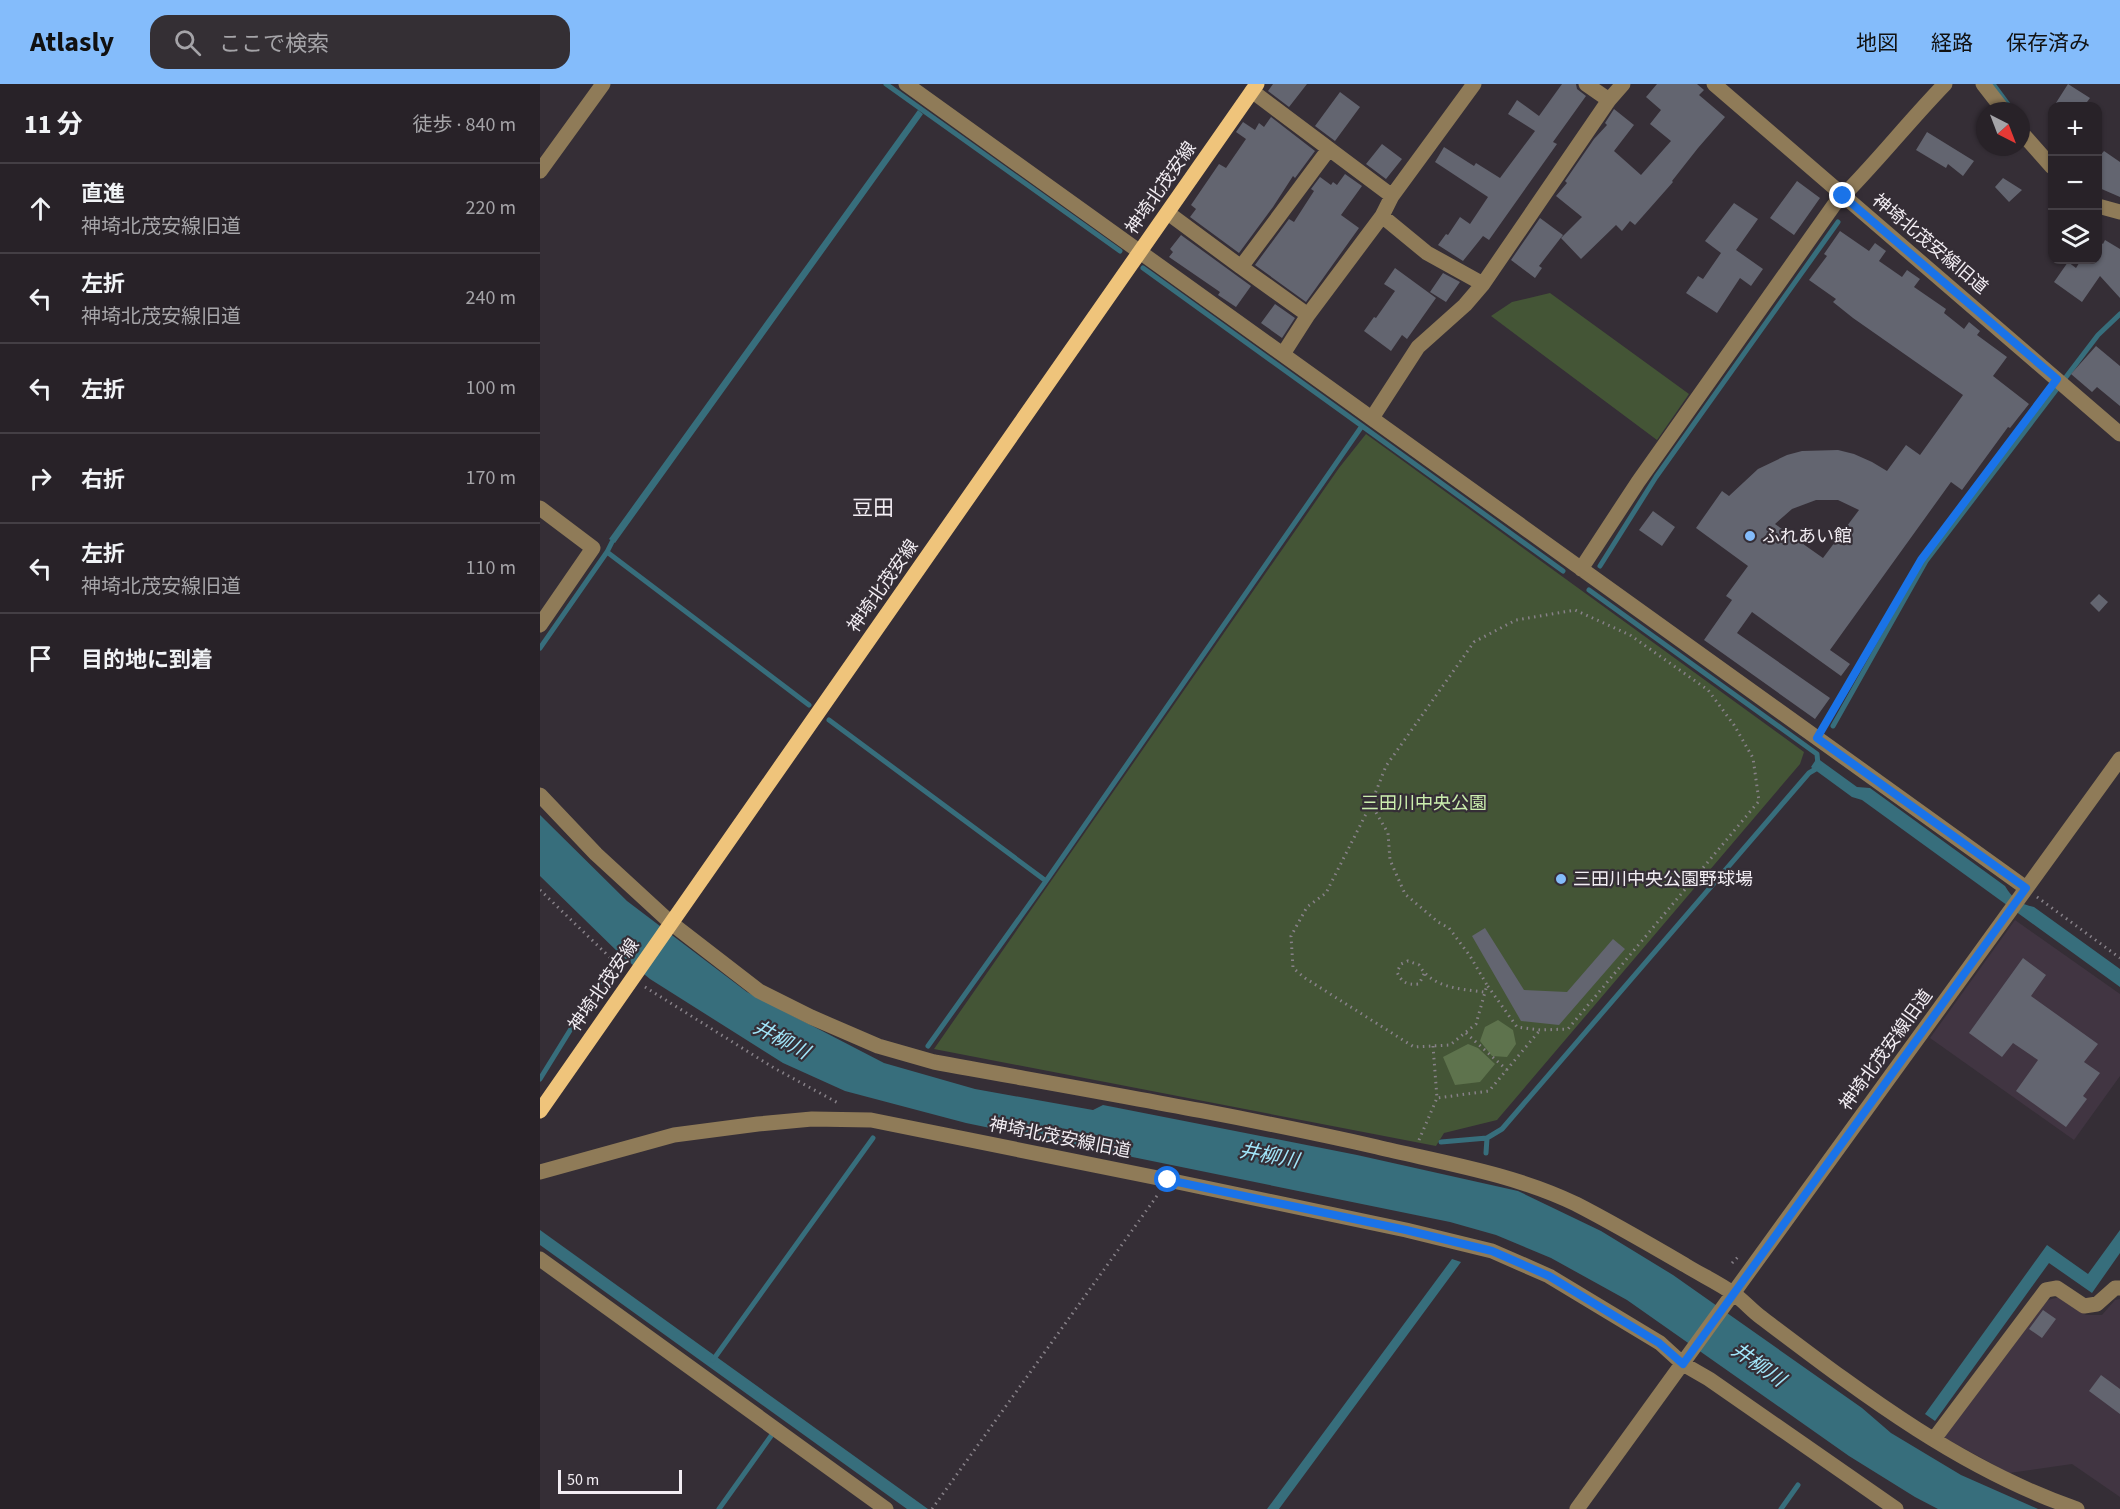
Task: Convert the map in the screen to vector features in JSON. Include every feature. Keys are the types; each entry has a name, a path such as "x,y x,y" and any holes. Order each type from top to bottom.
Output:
{"main road":[{"name":"神埼北茂安線","path":"540,1111 1254,88"}],"street":[{"path":"540,171 603,84"},
{"path":"906,84 1817,738 2018,898"},
{"path":"1283,354 1308,315 1382,216 1392,196 1474,84"},
{"path":"1586,84 1609,100"},
{"path":"1372,418 1418,347 1465,305 1483,284 1609,100 1623,84"},
{"name":"神埼北茂安線旧道","path":"1714,84 2120,434"},
{"path":"1581,568 1638,482 1834,205 1851,190 1945,84"},
{"path":"1983,84 1997,102"},
{"path":"1254,88 1329,149 1392,196"},
{"path":"2030,142 2048,162"},
{"path":"1241,267 1329,149"},
{"path":"2102,207 2120,212"},
{"path":"1168,213 1308,315"},
{"path":"1382,216 1427,253 1483,284"},
{"path":"540,508 593,548 540,625"},
{"name":"神埼北茂安線旧道","path":"1687,1358 2120,759"},
{"path":"540,795 596,854 671,923 759,991 811,1017 878,1046 934,1062 1304,1131 1495,1175 1549,1192 1634,1235 1758,1315 1878,1404 1934,1439 1980,1466 2077,1509"},
{"name":"神埼北茂安線旧道","path":"540,1172 674,1135 812,1119 871,1120 1406,1230 1492,1251 1549,1276 1687,1358 1709,1379 1896,1509"},
{"path":"540,1258 886,1509"},
{"path":"1934,1439 2046,1290 2057,1288 2084,1306 2097,1304 2115,1288 2120,1288"},
{"path":"1577,1509 1687,1358"}],"path":[{"path":"1817,738 1921,560 2057,379"},
{"path":"1371,804 1388,833 1390,860 1405,894 1438,922 1449,928 1470,956 1486,985 1518,1027 1540,1030 1568,1029 1759,801 1753,758 1734,725 1708,690 1630,635 1575,610 1516,620 1474,642 1386,766 1371,804 1326,893 1307,907 1291,936 1293,968 1305,978 1414,1047 1450,1045 1476,1024 1486,985"},
{"path":"540,890 632,979 774,1068 842,1105"},
{"path":"2018,898 2120,958"},
{"path":"1424,974 1419,984 1410,985 1401,981 1397,972 1401,964 1408,961 1419,965 1424,974 1450,988 1484,992"},
{"path":"1437,1098 1489,1091 1540,1030"},
{"path":"1465,1033 1507,1070"},
{"path":"1413,1155 1437,1098 1433,1046"},
{"path":"933,1508 1168,1180"}],"shaded area":[{"path":"2015,920 2120,994 2120,1076 2074,1140 1930,1038"},
{"path":"2059,1297 2086,1315 2102,1315 2115,1300 2120,1299 2120,1497 2072,1464 2009,1473 1943,1437 2041,1302"}],"green space":[{"path":"1550,293 1689,394 1657,440 1491,316 1512,302"},
{"name":"三田川中央公園","path":"1366,434 1804,752 1800,764 1497,1120 1444,1133 1436,1146 934,1049 1339,468"},
{"path":"1498,1020 1513,1030 1516,1044 1507,1057 1492,1056 1480,1041 1485,1027"},
{"path":"1468,1044 1478,1048 1495,1064 1480,1082 1455,1085 1443,1057"}],"water":[{"path":"918,110 923,114 615,543 609,539"},
{"path":"1817,758 1857,787 1870,788 2005,886 2017,900 2034,907 2120,969 2120,987 1862,800 1852,797 1811,767"},
{"name":"井柳川","path":"540,815 627,901 747,992 884,1063 975,1089 1093,1110 1103,1105 1357,1155 1518,1191 1601,1231 1673,1275 1862,1408 1891,1433 1961,1475 2038,1509 1938,1509 1849,1456 1627,1300 1551,1258 1496,1235 1450,1222 966,1123 845,1091 783,1063 650,979 622,956 540,876"},
{"path":"540,1230 928,1509 907,1509 540,1245"},
{"path":"2120,1230 2120,1253 2092,1293 2049,1263 1935,1421 1925,1414 2047,1245 2088,1274"},
{"path":"1452,1259 1461,1262 1279,1509 1267,1509"}],"building":[{"path":"1273,84 1307,84 1289,107 1268,91"},
{"path":"1562,84 1576,84 1577,89 1586,96 1553,142 1557,144 1489,240 1483,236 1463,261 1438,245 1460,217 1470,224 1488,197 1435,162 1444,147 1474,166 1476,163 1500,178 1535,131 1508,114 1517,100 1539,116"},
{"path":"1657,84 1697,84 1704,90 1699,95 1725,117 1635,225 1630,221 1622,231 1616,225 1581,259 1561,238 1582,217 1556,196 1567,183 1565,181 1594,139 1607,125 1605,123 1614,109 1634,125 1614,151 1641,175 1671,141 1650,124 1661,110 1646,97"},
{"path":"2068,84 2090,98 2087,102 2057,102"},
{"path":"1340,92 1360,107 1335,141 1315,126"},
{"path":"1271,117 1315,151 1295,178 1293,176 1239,253 1190,217 1196,209 1191,205 1219,164 1226,168 1246,139 1236,132 1243,122 1255,130 1259,123 1264,127"},
{"path":"1927,132 1974,161 1963,176 1948,164 1946,168 1916,150"},
{"path":"1382,144 1402,159 1386,179 1366,164"},
{"path":"2104,151 2120,162 2120,197 2102,189 2102,153"},
{"path":"1345,174 1362,186 1341,215 1359,228 1306,302 1255,265 1289,219 1294,222 1314,191 1311,189 1320,177 1331,185 1333,182 1337,185"},
{"path":"2003,178 2022,190 2009,202 1995,187"},
{"path":"1797,181 1820,198 1794,235 1770,218"},
{"path":"1734,203 1758,219 1736,250 1763,269 1751,286 1740,278 1717,313 1686,293 1698,276 1703,279 1721,253 1705,241"},
{"path":"1540,218 1563,235 1539,266 1542,268 1535,278 1511,260"},
{"path":"1840,231 1869,251 1875,243 1886,251 1879,261 1902,277 1907,270 1920,279 1914,287 1946,309 1944,313 1964,329 1969,322 1980,331 1977,335 2007,357 1993,376 2029,404 2010,428 2008,427 1962,490 1951,482 1830,650 1850,664 1841,676 1752,612 1737,633 1830,698 1815,719 1704,640 1732,600 1726,596 1748,566 1696,528 1722,491 1729,496 1758,469 1787,455 1802,451 1838,450 1854,454 1887,471 1906,445 1920,455 1963,395 1853,318 1833,302 1836,299 1809,280 1827,256 1824,254","holes":["1816,500 1838,500 1859,510 1823,558 1775,524 1792,509"]},
{"path":"1181,235 1251,286 1236,307 1218,295 1220,292 1169,257 1173,252 1170,249"},
{"path":"2105,240 2120,249 2120,298 2100,276 2082,302 2054,282 2067,264 2076,268 2078,264 2102,264 2102,243"},
{"path":"1395,268 1436,298 1407,339 1402,335 1391,351 1364,331 1395,291 1384,284"},
{"path":"1443,273 1460,282 1446,302 1430,292"},
{"path":"1275,304 1295,318 1282,338 1261,323"},
{"path":"2096,346 2120,366 2120,406 2097,387 2092,392 2071,374"},
{"path":"1653,511 1675,527 1662,546 1639,530"},
{"path":"2099,594 2108,602 2099,612 2090,603"},
{"path":"1485,928 1524,990 1567,992 1613,939 1625,949 1559,1025 1521,1021 1472,936"},
{"path":"2023,958 2046,975 2031,996 2098,1044 2084,1062 2100,1073 2083,1096 2087,1099 2066,1127 2016,1091 2038,1060 2013,1043 2002,1057 1969,1033"},
{"path":"2043,1310 2056,1319 2042,1338 2029,1329"},
{"path":"2101,1375 2120,1389 2120,1414 2089,1391"}],"waterway":[{"path":"886,84 1120,251"},
{"path":"1993,84 2006,102"},
{"path":"1600,566 1656,477 1838,222"},
{"path":"1143,268 1563,571"},
{"path":"1833,726 1926,561 2098,335 2120,314"},
{"path":"928,1046 1046,881 1362,426"},
{"path":"540,648 612,542"},
{"path":"607,552 809,705"},
{"path":"1589,590 1817,754 1818,765"},
{"path":"829,720 1046,881"},
{"path":"1486,1153 1487,1138 1502,1129 1809,773 1819,767"},
{"path":"540,1079 603,977"},
{"path":"713,1360 873,1138"},
{"path":"1441,1142 1487,1138"},
{"path":"719,1509 771,1436"},
{"path":"1781,1509 1798,1485"}],"place":[{"name":"ふれあい館","path":"1750,536"},
{"name":"三田川中央公園野球場","path":"1561,879"}],"district":[{"name":"豆田","path":"873,508"}],"route":[{"path":"1168,1180 1406,1230 1492,1251 1549,1276 1659,1343 1683,1364 2026,888 1817,738 1921,560 2057,379 1843,196"}]}
